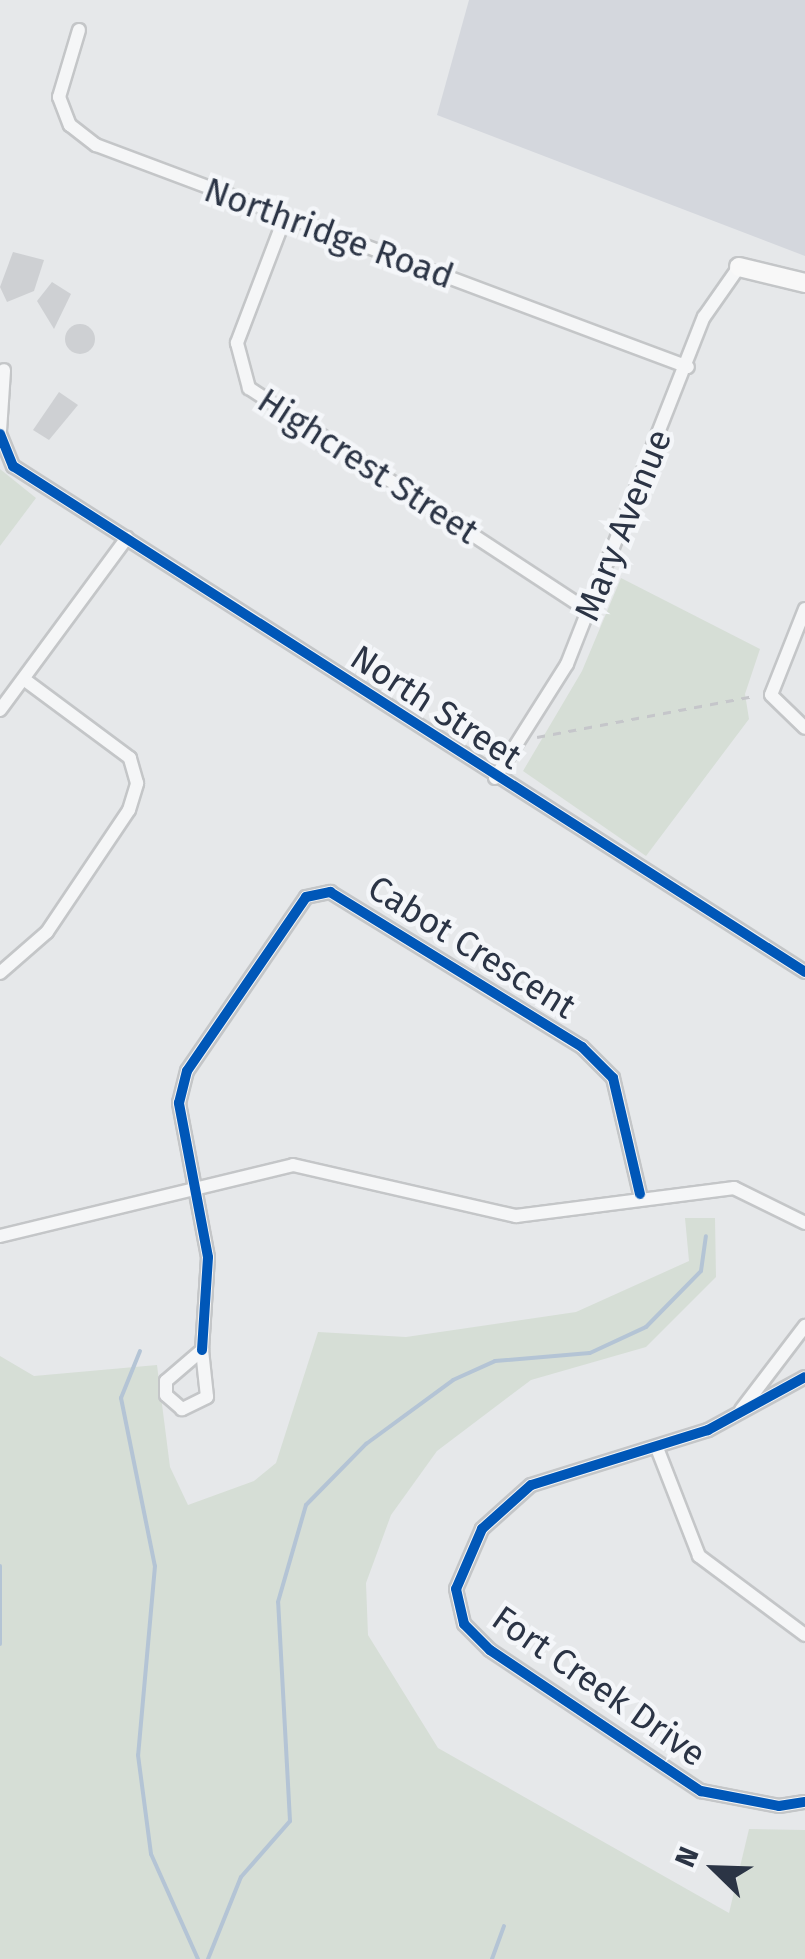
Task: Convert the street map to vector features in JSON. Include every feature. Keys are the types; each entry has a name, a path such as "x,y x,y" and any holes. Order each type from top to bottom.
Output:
{"street":[{"name":"Northridge Road","path":"79,30 59,97 82,136 285,217 688,367"},
{"name":"Highcrest Street","path":"285,217 237,342 249,388 590,612"},
{"name":"Mary Avenue","path":"495,778 590,612 704,318 740,267"},
{"path":"740,267 805,282"},
{"path":"0,433 4,370"},
{"name":"North Street","path":"0,433 14,466 495,778 805,972"},
{"path":"0,710 26,680 126,538"},
{"path":"805,609 770,695 805,728"},
{"path":"0,972 47,932 130,810 137,783 130,758 26,680"},
{"name":"Cabot Crescent","path":"202,1350 166,1381 176,1406 190,1410 207,1396 202,1350 208,1257 179,1103 187,1071 285,916 330,892 582,1047 613,1078 640,1194"},
{"path":"0,1236 192,1183 317,1167 516,1216 640,1194 734,1188 805,1222"},
{"path":"736,1416 805,1326"},
{"name":"Fort Creek Drive","path":"805,1377 736,1416 657,1448 530,1486 482,1529 456,1589 464,1624 701,1791 805,1802"},
{"path":"657,1448 698,1556 805,1635"}],"path":[{"path":"516,743 612,717 770,695"}],"shaded area":[{"path":"469,0 805,0 805,256 437,115"},
{"path":"0,469 36,498 0,546"},
{"path":"621,578 760,649 745,694 749,719 646,856 523,771 582,671"},
{"path":"685,1218 715,1218 716,1277 646,1347 531,1380 437,1451 391,1515 366,1583 368,1635 438,1748 729,1913 749,1829 805,1830 805,1959 0,1959 0,1356 34,1376 157,1365 170,1467 188,1505 254,1481 276,1463 318,1332 406,1337 576,1312 689,1261"}],"building":[{"path":"13,252 44,260 34,291 7,302 0,287"},
{"path":"52,282 71,294 54,329 37,301"},
{"path":"80,324 91,328 95,339 91,350 80,354 69,350 65,339 69,328"},
{"path":"59,392 78,405 49,440 33,430"}],"waterway":[{"path":"208,1959 241,1877 290,1821 278,1602 306,1505 366,1444 453,1380 495,1361 590,1353 646,1327 701,1271 706,1236"},
{"path":"140,1351 121,1398 155,1566 138,1755 151,1854 198,1959"},
{"path":"0,1566 0,1644"},
{"path":"492,1959 504,1926"}],"cycle path":[{"path":"0,434 13,466 805,972"},
{"path":"202,1350 208,1257 179,1103 187,1071 306,897 330,892 582,1047 613,1078 640,1194"},
{"path":"805,1377 708,1430 531,1485 482,1529 456,1589 464,1624 490,1650 701,1791 779,1806 805,1802"}]}
